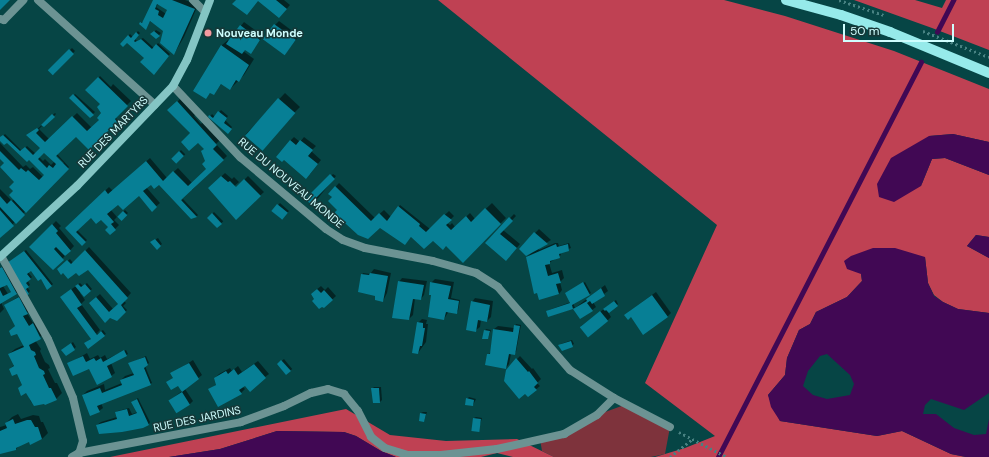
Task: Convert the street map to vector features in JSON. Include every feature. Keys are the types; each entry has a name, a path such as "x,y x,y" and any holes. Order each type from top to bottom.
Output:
{"main road":[{"path":"786,0 841,15 890,32 988,72"}],"street":[{"path":"0,19 4,20 23,0"},
{"path":"38,0 155,105"},
{"path":"193,0 205,12"},
{"name":"RUE DES MARTYRS","path":"0,256 77,186 173,86 187,60 210,0"},
{"name":"RUE DU NOUVEAU MONDE","path":"173,86 240,157 326,230 343,240 365,248 433,261 476,273 498,287 570,370 614,398 670,427"},
{"path":"0,256 48,339 73,398 83,441 76,456"},
{"name":"RUE DES JARDINS","path":"76,456 241,422 284,406 311,393 328,389 344,394 358,411 371,437 385,448 408,455 448,454 497,449 564,434 598,415 614,398"}],"path":[{"path":"670,427 726,456"},
{"path":"670,457 692,439"}],"shaded area":[{"path":"438,0 724,0 785,16 894,51 989,89 989,142 953,134 929,136 921,186 932,159 945,158 989,175 989,237 976,235 967,246 989,258 989,313 958,309 943,302 934,295 928,283 925,257 861,274 862,281 847,297 816,312 810,324 799,330 787,358 785,375 768,395 780,421 877,436 902,431 951,454 966,457 655,457 685,448 715,436 645,383 717,225"},
{"path":"854,0 915,0 942,8 946,0 989,0 989,50 932,28"},
{"path":"953,134 989,142 989,175 945,158 932,159 921,186 894,202 879,197 877,184 891,158 929,136"},
{"path":"976,235 989,237 989,258 967,246"},
{"path":"873,248 895,248 925,257 928,283 934,296 958,309 989,313 989,393 964,410 931,399 925,405 923,414 936,414 954,428 974,435 986,434 989,419 989,457 966,457 951,454 902,431 877,436 780,421 771,407 768,395 785,375 787,358 799,330 810,324 816,312 847,297 862,281 861,274 847,269 844,261 851,256","holes":["827,354 850,375 854,384 850,395 827,399 813,395 803,386 808,371 820,356"]},
{"path":"627,404 670,427 665,454 651,457 554,457 542,451 540,439 564,433 597,415"},
{"path":"346,409 390,435 446,441 517,439 554,457 513,457 497,453 481,457 396,457 381,451 356,436 344,432 277,431 220,449 169,457 110,457"},
{"path":"277,431 344,432 356,436 381,451 396,457 169,457 220,449"}],"building":[{"path":"0,0 10,0 0,10"},
{"path":"153,0 172,0 195,9 174,55 160,43 163,31 150,21 146,30 139,24 140,22 142,23","holes":["157,4 167,10 163,18 158,15 159,11 155,9"]},
{"path":"236,0 276,0 287,9 279,18 258,1 247,15 232,4"},
{"path":"274,24 296,40 285,55 263,39"},
{"path":"240,25 260,40 251,54 245,50 242,54 226,44"},
{"path":"154,31 160,36 156,39 150,34"},
{"path":"136,32 139,35 134,41 135,42 141,39 152,49 156,44 169,56 154,75 140,62 144,58 127,43 123,47 120,44 128,35 131,38"},
{"path":"221,45 249,65 239,82 236,80 230,90 221,84 214,95 210,93 206,99 193,91"},
{"path":"69,49 74,54 53,75 48,70"},
{"path":"98,77 128,106 115,119 117,122 89,150 76,137 56,156 69,169 26,213 9,195 13,191 9,187 14,182 0,167 4,163 0,159 0,151 19,170 21,168 26,172 28,170 39,180 44,175 29,160 27,162 7,143 4,145 0,141 0,137 3,135 20,151 25,147 33,155 40,148 26,135 37,128 39,130 36,133 45,142 72,116 87,131 99,120 97,118 101,113 97,107 100,104 85,90","holes":["44,153 56,164 53,168 49,165 47,168 38,159"]},
{"path":"73,94 94,115 90,118 69,98"},
{"path":"278,98 295,113 263,151 245,136"},
{"path":"177,101 217,145 213,149 224,160 181,200 197,217 191,219 159,185 154,189 151,185 143,191 157,207 152,212 139,196 123,210 118,205 107,214 114,222 111,224 116,230 110,235 105,230 108,227 101,220 96,224 91,218 76,232 86,242 82,246 65,228 105,190 108,194 146,161 163,181 173,171 188,186 206,169 202,164 205,161 201,151 204,149 198,143 189,151 181,142 190,133 167,110"},
{"path":"218,111 227,118 224,123 232,129 228,134 208,117 209,115 213,118"},
{"path":"52,114 55,117 44,127 41,125"},
{"path":"290,140 296,145 300,140 313,150 308,156 318,164 306,179 284,160 282,162 276,157"},
{"path":"179,151 184,156 176,164 171,159"},
{"path":"330,174 335,179 310,204 305,199"},
{"path":"221,176 228,182 230,181 236,187 244,179 261,196 236,220 208,188"},
{"path":"335,186 371,221 379,213 387,221 398,206 420,224 419,226 426,232 444,214 452,220 446,225 451,230 466,216 471,222 485,208 501,224 463,263 446,246 443,250 433,241 424,249 411,237 405,245 380,228 368,239 358,235 334,213 337,210 328,201 332,197 328,194"},
{"path":"0,196 7,204 11,200 25,215 16,224 0,207"},
{"path":"277,204 288,213 282,220 271,211"},
{"path":"0,210 14,226 0,238"},
{"path":"123,211 127,215 122,221 117,217"},
{"path":"212,213 222,224 217,228 207,218"},
{"path":"509,217 513,221 500,234 517,248 506,261 485,243"},
{"path":"52,224 58,231 56,233 71,251 65,256 56,247 54,249 64,260 53,270 29,247"},
{"path":"534,232 548,244 526,256 519,249"},
{"path":"155,239 161,246 157,250 150,242"},
{"path":"556,244 557,247 568,244 569,251 559,254 560,258 550,261 550,264 545,265 548,276 558,273 561,283 556,284 559,294 539,300 537,293 534,294 526,257"},
{"path":"85,250 128,298 121,305 126,312 117,321 110,318 105,323 89,303 96,297 109,312 118,304 88,270 79,276 76,273 68,279 63,273 61,275 57,269 67,260 71,264"},
{"path":"24,251 52,286 47,290 41,279 38,281 31,271 27,274 31,279 26,283 29,287 26,289 29,294 26,296 7,263"},
{"path":"2,267 17,294 0,304 0,290 3,296 11,292 7,285 0,288 0,268"},
{"path":"370,273 388,276 383,302 375,300 375,296 358,292 361,274 369,275"},
{"path":"398,281 424,285 421,300 413,299 409,320 392,318"},
{"path":"430,282 451,286 448,299 459,301 457,314 446,312 444,320 428,317 431,295 429,295"},
{"path":"583,282 590,295 572,305 573,309 548,317 546,311 570,303 565,293"},
{"path":"78,284 81,287 85,284 91,291 84,297 75,286"},
{"path":"601,288 605,296 592,304 590,301 587,303 593,311 580,319 573,309 587,301 586,299"},
{"path":"71,289 82,305 77,308 97,335 101,331 105,336 88,349 84,343 91,339 60,297"},
{"path":"317,289 321,293 324,290 333,300 324,308 322,307 319,309 312,301 314,299 311,294"},
{"path":"652,295 668,317 643,335 631,317 628,320 624,315"},
{"path":"19,297 28,314 23,316 29,326 33,323 41,339 29,345 31,350 35,352 36,355 34,356 39,368 44,371 45,374 43,375 57,400 45,405 34,406 26,393 21,396 18,388 22,385 17,374 12,376 9,369 14,366 8,354 24,347 17,334 11,336 9,331 15,326 4,305"},
{"path":"471,301 490,305 487,322 478,320 476,332 466,330"},
{"path":"614,301 618,306 609,313 603,309"},
{"path":"600,311 608,321 588,337 580,327"},
{"path":"417,322 423,323 423,328 425,328 422,346 420,346 418,354 412,353"},
{"path":"514,325 520,326 515,355 509,354 506,369 485,365 487,354 490,354 493,329 513,332"},
{"path":"484,330 490,331 488,339 482,339"},
{"path":"571,341 573,347 562,351 558,345"},
{"path":"71,343 75,350 66,356 61,350"},
{"path":"124,350 127,356 107,366 112,377 97,385 89,369 73,376 67,363 83,356 86,362 94,358 96,361 101,358 103,362"},
{"path":"145,357 148,365 144,368 151,385 97,406 100,412 90,416 82,395 100,388 102,393 122,385 120,380 134,375 128,363"},
{"path":"516,358 538,383 534,387 537,390 528,397 525,394 519,399 504,381 506,370"},
{"path":"281,360 291,371 286,375 277,364"},
{"path":"189,363 199,379 182,392 178,386 171,390 166,382 173,378 170,373"},
{"path":"254,364 266,378 250,392 245,386 239,390 242,394 218,407 208,389 216,385 214,378 226,371 228,374 234,369 238,375"},
{"path":"371,388 379,388 380,403 373,403"},
{"path":"182,392 190,405 176,413 168,400"},
{"path":"466,398 474,400 473,406 465,405"},
{"path":"137,399 149,425 143,428 122,432 99,434 96,425 117,419 115,412 127,409 129,416 137,413 131,402"},
{"path":"420,413 426,414 424,422 419,421"},
{"path":"473,418 481,419 479,432 471,431"},
{"path":"13,419 15,424 31,420 35,427 38,427 42,439 30,445 29,442 16,448 16,450 0,454 0,431 7,428 5,423"}],"waterway":[{"path":"937,32 953,0"},
{"path":"718,457 921,62"}],"place":[{"name":"Nouveau Monde","path":"208,33"}]}
